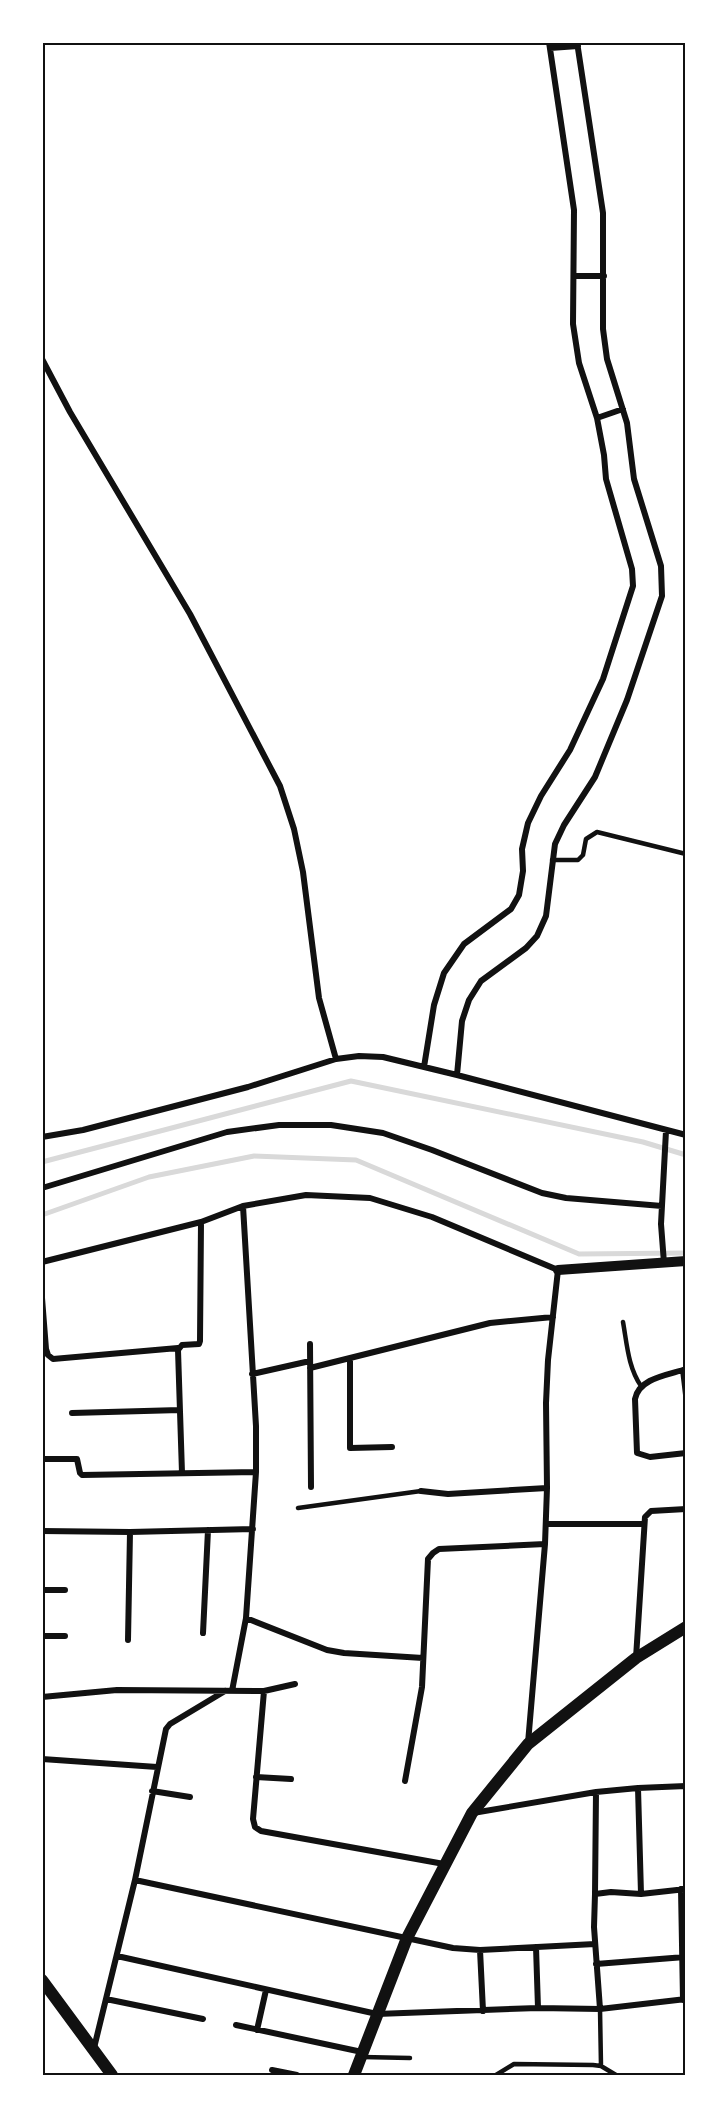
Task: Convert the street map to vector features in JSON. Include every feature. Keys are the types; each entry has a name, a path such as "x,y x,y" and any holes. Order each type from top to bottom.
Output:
{"main road":[{"path":"354,2075 407,1938 472,1813 528,1744 636,1658 686,1627"},
{"path":"43,1983 94,2049 108,2072"}],"street":[{"path":"424,1067 434,1005 444,974 464,944 511,909 519,895 523,871 522,849 528,823 541,796 570,750 603,679 633,585 632,569 606,478 599,417 579,363 573,324 578,276 574,210 551,46 576,45 603,213 601,276 607,359 633,457 634,478 661,566 662,596 627,700 595,777 564,825 555,844 546,916 537,936 526,948 481,981 469,1000 462,1021 458,1075"},
{"path":"578,276 601,276"},
{"path":"42,358 70,412 190,614 280,786 294,829 303,873 319,998 336,1059"},
{"path":"599,417 620,410"},
{"path":"42,1137 83,1130 237,1090 336,1059 359,1056 383,1057 458,1075 666,1133 686,1135"},
{"path":"42,1188 227,1132 279,1125 331,1125 383,1133 542,1193 574,1199 662,1206"},
{"path":"664,1263 661,1224 666,1133"},
{"path":"42,1262 201,1222 243,1206 306,1195 370,1198 432,1217 558,1270 686,1260"},
{"path":"94,2049 135,1881 163,1736 170,1724 228,1691 246,1618 256,1472 256,1426 243,1206"},
{"path":"42,1298 46,1349 48,1355 53,1359 178,1348 182,1345 200,1342 201,1222"},
{"path":"528,1744 546,1524 546,1403 558,1270"},
{"path":"252,1374 350,1358 490,1323 553,1317"},
{"path":"310,1344 311,1486"},
{"path":"178,1348 182,1473"},
{"path":"350,1358 350,1448 392,1447"},
{"path":"686,1395 684,1370 646,1383 641,1386 635,1399 637,1453 665,1456 686,1453"},
{"path":"72,1413 180,1410"},
{"path":"42,1459 75,1458 79,1462 82,1475 256,1472"},
{"path":"422,1491 457,1494 547,1488"},
{"path":"636,1658 645,1517 651,1511 686,1509"},
{"path":"546,1524 644,1524"},
{"path":"42,1531 130,1532 253,1528"},
{"path":"203,1633 208,1530"},
{"path":"128,1640 130,1532"},
{"path":"405,1781 422,1686 428,1559 440,1549 544,1544"},
{"path":"42,1590 65,1590"},
{"path":"246,1618 327,1650 423,1658"},
{"path":"42,1635 65,1635"},
{"path":"42,1697 117,1690 264,1691 295,1684"},
{"path":"264,1691 252,1819 258,1829 444,1864"},
{"path":"42,1759 157,1767"},
{"path":"256,1777 291,1779"},
{"path":"472,1813 596,1792 638,1788 686,1786 686,1802"},
{"path":"638,1788 641,1894"},
{"path":"152,1791 190,1797"},
{"path":"596,1792 596,1964 600,2009"},
{"path":"135,1881 453,1948 480,1950 596,1944"},
{"path":"117,1956 376,2014 483,2012 538,2008 600,2009 685,2000 684,1889 641,1894 611,1892 595,1894"},
{"path":"536,1947 538,2008"},
{"path":"480,1950 483,2012"},
{"path":"596,1964 684,1957"},
{"path":"257,2030 266,1990"},
{"path":"106,1999 203,2019"},
{"path":"236,2025 362,2054"},
{"path":"272,2070 297,2075"}],"lane":[{"path":"552,860 578,860 583,855 586,839 597,832 686,854"},
{"path":"623,1322 631,1365 641,1386"},
{"path":"298,1508 422,1491"},
{"path":"600,2009 601,2066"},
{"path":"362,2054 410,2058"},
{"path":"496,2075 514,2064 601,2066 616,2075"}],"waterway":[{"path":"42,1162 351,1081 643,1142 686,1155"},
{"path":"42,1215 149,1177 254,1156 356,1160 579,1254 686,1253"}]}
